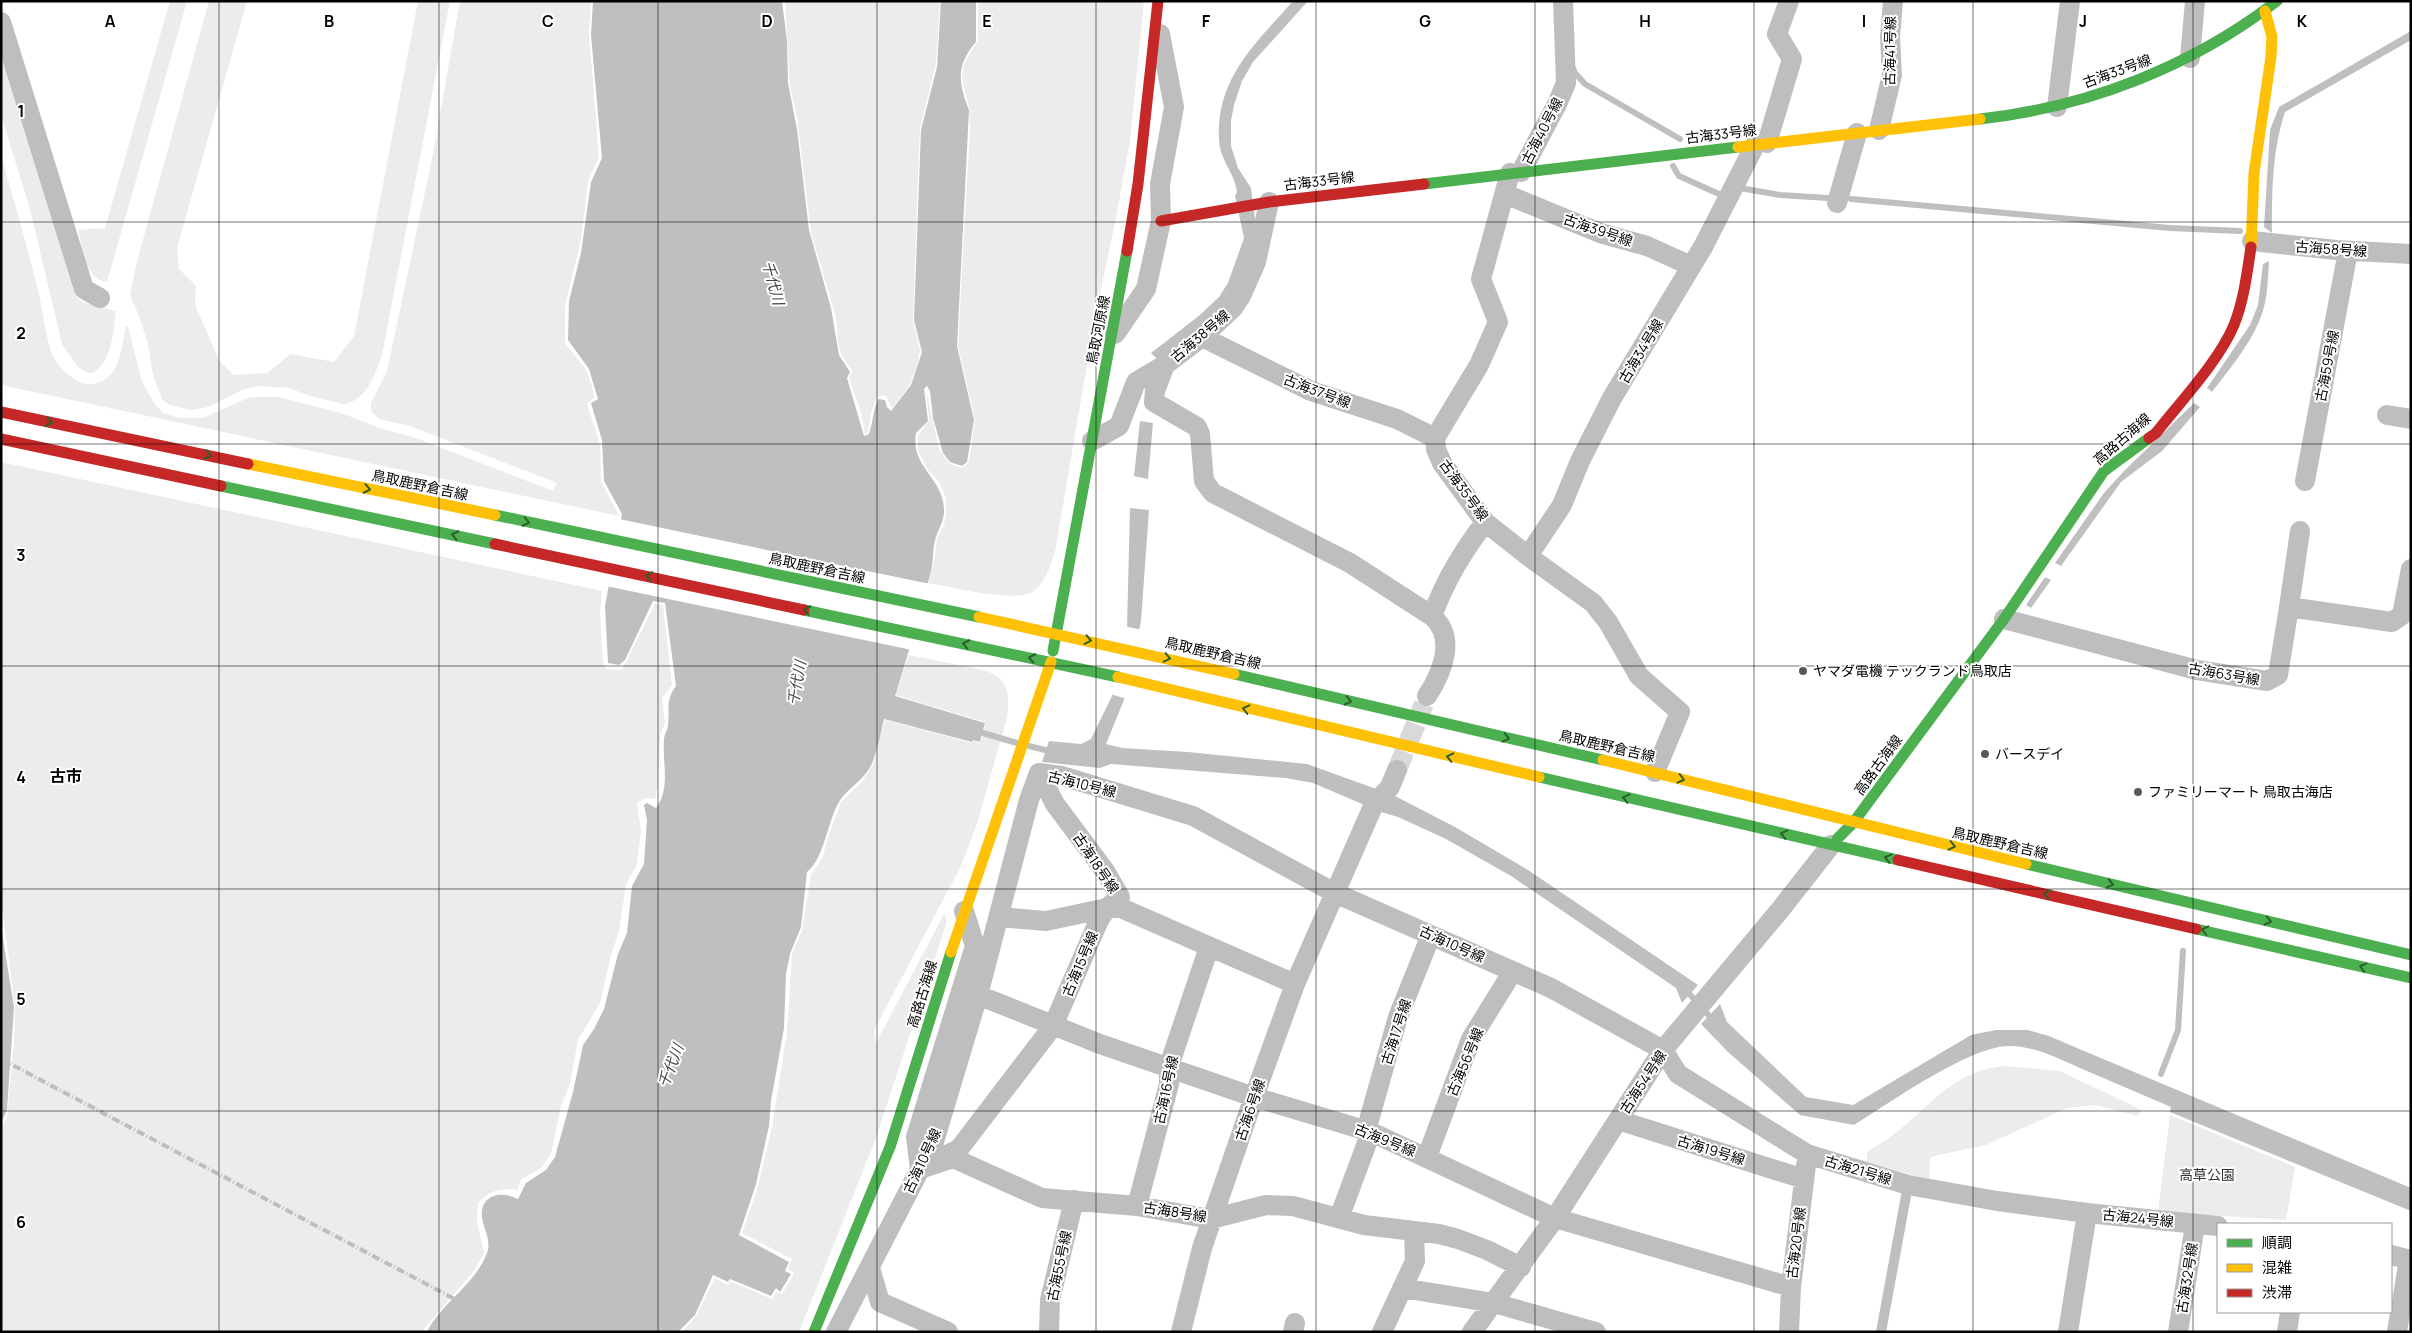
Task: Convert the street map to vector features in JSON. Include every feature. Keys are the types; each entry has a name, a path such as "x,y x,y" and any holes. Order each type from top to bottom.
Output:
{"main road":[{"path":"2265,11 2277,1"},
{"name":"鳥取河原線","path":"1051,662 1112,340 1138,184 1157,9"},
{"name":"古海33号線","path":"1161,221 1269,202 2000,117 2057,107 2106,93 2190,58 2265,11"},
{"name":"高路古海線","path":"1831,845 1853,823 2004,619 2104,471 2156,433 2223,347 2234,325 2244,294 2252,241 2254,173 2271,57 2272,37 2265,11"},
{"name":"鳥取鹿野倉吉線","path":"1,412 1119,647 1655,772 1853,823 2411,955"},
{"path":"1,439 1051,662 1293,720 2411,978"},
{"name":"高路古海線","path":"814,1332 890,1147 964,911 1051,662"}],"street":[{"name":"古海40号線","path":"1515,173 1557,104 1566,83 1563,1"},
{"name":"古海34号線","path":"1528,556 1562,505 1580,461 1612,398 1761,144 1792,60 1777,34 1789,1"},
{"name":"古海41号線","path":"1879,130 1892,75 1890,37 1893,1"},
{"path":"2057,107 2070,1"},
{"path":"2190,58 2195,1"},
{"path":"1112,340 1146,290 1161,221 1160,184 1174,107 1157,9"},
{"path":"1,22 84,289 100,298"},
{"path":"1837,203 1856,133"},
{"path":"1435,438 1479,365 1498,322 1480,279 1505,194 1515,173"},
{"name":"古海39号線","path":"1505,194 1600,233 1647,246 1691,266"},
{"name":"古海38号線","path":"1092,441 1119,426 1136,382 1165,365 1202,337 1233,308 1241,296 1256,262 1269,202"},
{"name":"古海58号線","path":"2252,241 2348,251 2411,254"},
{"name":"古海59号線","path":"2305,481 2348,251"},
{"name":"古海37号線","path":"1202,337 1311,391 1397,419 1435,438"},
{"path":"1165,365 1155,391 1154,402 1197,427 1200,434 1204,481 1213,494 1350,563 1440,623 1445,646 1441,671 1427,696"},
{"path":"2387,415 2411,419"},
{"name":"古海35号線","path":"1435,438 1436,449 1442,462 1485,522 1593,603 1608,622 1639,676 1680,712 1655,772"},
{"path":"1432,616 1443,587 1458,559 1485,522"},
{"path":"2300,531 2289,607 2392,622 2402,615 2411,569"},
{"name":"古海63号線","path":"2004,619 2197,670 2267,681 2278,675 2289,607"},
{"name":"古海6号線","path":"1181,1332 1211,1219 1295,984 1374,804 1390,787 1397,770"},
{"name":"古海10号線","path":"836,1332 934,1142 978,995 1029,800 1039,773 1062,776 1193,816 1335,894 1550,988 1663,1050"},
{"name":"古海18号線","path":"999,917 1046,921 1107,908 1120,897 1105,872 1055,804 1039,773"},
{"name":"古海54号線","path":"1472,1332 1555,1218 1663,1050 1780,910 1831,845"},
{"path":"1107,908 1121,908 1295,984"},
{"name":"古海15号線","path":"920,1169 959,1149 1053,1026 1099,920 1107,908"},
{"path":"920,1169 916,1137 975,946 964,911"},
{"name":"古海17号線","path":"1339,1218 1369,1132 1398,1017 1431,935"},
{"name":"古海16号線","path":"1137,1206 1169,1084 1168,1066 1209,946"},
{"name":"古海56号線","path":"1427,1157 1471,1039 1513,971"},
{"name":"古海9号線","path":"978,995 1053,1026 1254,1097 1369,1132 1427,1157 1555,1218 1790,1287"},
{"name":"古海21号線","path":"1663,1050 1678,1074 1808,1154 1908,1185 1997,1201 2087,1213"},
{"name":"古海19号線","path":"1618,1120 1804,1178"},
{"name":"古海20号線","path":"1788,1332 1790,1287 1808,1154"},
{"name":"古海8号線","path":"920,1169 953,1158 1042,1198 1137,1206 1211,1219 1266,1205 1293,1206 1364,1225 1439,1234 1458,1239 1487,1250 1521,1267"},
{"name":"古海55号線","path":"1049,1332 1050,1300 1074,1200"},
{"name":"古海24号線","path":"2068,1332 2087,1213 2217,1226"},
{"name":"古海32号線","path":"2178,1332 2195,1225"},
{"path":"1382,1332 1415,1261 1414,1232"},
{"path":"2396,1332 2404,1258"},
{"path":"870,1268 880,1302 948,1332"},
{"path":"1402,1288 1494,1303 1596,1332"},
{"path":"2287,1332 2290,1313"}],"lane":[{"path":"1880,1332 1908,1185"}],"green space":[{"path":"170,1 187,1 107,282 93,275 89,269 83,254 78,230 105,228"},
{"path":"209,1 247,1 177,248 179,269 196,286 195,305 220,362 234,375 267,373 291,354 334,362 354,336 418,1 450,1 382,355 369,385 352,402 344,404 310,396 289,388 260,386 245,389 208,407 191,410 169,405 162,399 153,375 148,344 130,295 136,265"},
{"path":"460,1 591,1 589,33 599,157 588,181 581,240 565,306 565,343 587,371 595,397 587,404 600,444 601,481 619,516 1,385 1,155 26,242 52,353 61,368 71,377 82,383 93,384 109,376 121,353 126,326 128,327 142,381 154,403 163,413 179,418 203,418 250,397 279,397 344,414 379,428 416,438 553,491 557,483 410,426 379,419 371,411 371,403 387,371 433,154"},
{"path":"785,1 940,1 936,63 920,129 913,321 920,350 910,384 894,406 892,408 885,395 877,397 871,413 868,433 865,433 861,412 849,379 852,371 842,356 838,342 836,317 811,233 797,117 790,86"},
{"path":"978,1 1144,1 1130,141 1096,312 1055,552 1047,574 1037,588 1023,595 1011,596 982,593 928,583 935,558 937,538 944,525 946,498 939,482 927,469 918,450 918,436 929,420 926,389 939,449 949,463 962,468 969,462 975,419 958,346 970,129 969,108 962,79 964,64 978,40"},
{"path":"1,49 51,197 77,297 82,302 116,311 108,354 104,362 93,373 87,373 77,366 62,344 30,209 1,115"},
{"path":"1,462 602,591 600,614 603,662 606,669 622,670 655,604 663,605 672,685 662,698 665,723 660,735 658,785 655,799 645,798 637,803 641,831 637,865 626,884 619,932 611,955 600,1003 578,1040 570,1084 561,1106 551,1154 541,1168 521,1180 517,1190 506,1189 496,1191 487,1195 478,1203 477,1221 484,1253 473,1272 421,1332 1,1332 1,1127 7,1117 14,1043 15,1006 1,900"},
{"path":"909,655 983,670 992,674 1004,684 1008,704 1007,718 977,824 960,868 874,1030 876,1043 944,914 947,921 876,1138 799,1332 682,1332 696,1316 715,1278 728,1285 730,1281 772,1299 776,1292 782,1294 794,1274 788,1269 792,1259 742,1233 757,1190 772,1127 787,1032 792,954 802,930 811,875 823,857 826,843 841,802 862,782 874,762 885,720 972,743 973,740 980,743 984,735 985,722 895,695"},
{"path":"2006,1066 2060,1071 2142,1110 2137,1116 2096,1105 2067,1108 1986,1145 1930,1158 1929,1180 1867,1162 1867,1152 1893,1135 1957,1082 1971,1074"},
{"name":"高草公園","path":"2170,1115 2295,1167 2286,1220 2158,1212"}],"water":[{"name":"千代川","path":"593,1 782,1 787,41 788,83 797,129 809,230 831,308 839,355 850,372 847,378 864,436 869,434 878,399 885,400 887,407 891,411 911,385 922,352 914,320 921,130 937,67 941,1 976,1 976,42 965,58 961,74 963,91 969,110 957,346 974,420 967,462 962,466 950,462 943,453 933,418 930,391 927,386 924,389 928,421 916,433 915,444 922,463 942,497 944,512 935,541 927,587 895,696 985,723 980,742 973,740 972,742 884,719 870,768 839,802 817,859 807,872 801,927 790,954 786,974 784,1028 771,1101 769,1126 756,1184 739,1235 789,1262 785,1271 791,1274 780,1292 776,1288 771,1296 730,1279 728,1282 713,1275 695,1315 678,1332 427,1332 441,1311 475,1275 487,1253 488,1240 482,1220 483,1207 486,1201 497,1195 518,1199 526,1183 546,1170 555,1157 573,1092 583,1045 604,1009 618,954 627,933 632,886 644,864 647,820 644,805 647,803 656,808 661,801 665,784 664,739 668,726 669,700 676,686 665,603 653,601 625,660 619,665 608,663 605,606 622,514 604,481 602,440 591,403 598,399 589,369 568,340 569,301 581,253 591,182 602,158 591,35"},
{"path":"1293,1 1308,1 1253,62 1242,81 1231,121 1231,146 1238,168 1251,188 1255,219 1250,260 1225,308 1159,361 1151,353 1200,315 1219,297 1228,283 1244,238 1235,196 1237,192 1236,185 1224,160 1219,139 1220,117 1224,98 1231,80 1241,63 1265,32"},
{"path":"2411,31 2411,40 2285,112 2275,157 2272,233 2264,227 2270,130 2279,107"},
{"path":"2269,261 2268,284 2260,319 2242,352 2212,392 2207,388 2250,325 2258,305 2263,264"},
{"path":"2194,403 2200,407 2162,451 2121,482 2061,566 2055,563 2104,493"},
{"path":"1140,421 1153,423 1148,479 1134,476"},
{"path":"1130,508 1149,510 1141,621 1124,700 1106,744 1122,748 1188,752 1307,764 1393,795 1455,827 1528,870 1698,985 1682,1003 1676,988 1511,876 1446,839 1398,817 1381,812 1313,783 1286,778 1111,764 1100,768 1042,762 1049,741 1081,744 1091,739 1112,696 1127,628"},
{"path":"2045,577 2051,580 2031,608 2026,605"},
{"path":"1,926 14,1007 7,1110 1,1123"},
{"path":"1720,1004 1727,1022 1806,1097 1853,1105 1971,1035 1996,1030 2028,1030 2049,1036 2411,1188 2411,1211 2170,1112 2171,1107 2058,1058 2018,1046 1991,1049 1951,1066 1854,1125 1800,1115 1728,1052 1701,1024"}],"pier":[{"path":"619,519 930,584 912,650 606,586"},
{"path":"1124,626 1142,630 1127,699 1110,694"}],"waterway":[{"path":"1573,68 1585,84 1680,139"},
{"path":"1673,166 1679,176 1721,195"},
{"path":"1740,188 1780,195 1828,198"},
{"path":"1851,199 2170,228 2240,231"},
{"path":"976,731 1017,743"},
{"path":"1029,746 1053,752"},
{"path":"2161,1074 2178,1030 2183,951"},
{"path":"1685,989 1713,1020"}],"tunnel":[{"path":"1397,770 1424,704"}],"railway":[{"path":"1,1059 517,1332"}],"traffic: fast":[{"path":"1980,119 2060,105 2099,94 2137,80 2210,46 2244,25 2277,1"},
{"path":"1424,184 1738,147"},
{"path":"1053,651 1127,251"},
{"path":"1837,839 1853,823 2004,619 2104,471 2149,438"},
{"path":"221,486 495,544"},
{"path":"495,515 979,617"},
{"path":"804,610 1118,677"},
{"path":"1234,674 1603,760"},
{"path":"1539,777 1898,860"},
{"path":"2026,864 2411,955"},
{"path":"2196,929 2411,978"},
{"path":"814,1332 890,1147 951,952"}],"traffic: slow":[{"path":"2251,247 2254,173 2271,57 2272,37 2265,11"},
{"path":"1738,147 1980,119"},
{"path":"248,464 495,515"},
{"path":"979,617 1234,674"},
{"path":"951,952 1051,662"},
{"path":"1118,677 1539,777"},
{"path":"1603,760 2026,864"}],"traffic: jam":[{"path":"1127,251 1138,184 1158,1"},
{"path":"1161,221 1269,202 1424,184"},
{"path":"2149,438 2156,433 2199,381 2227,339 2240,306 2251,247"},
{"path":"1,412 248,464"},
{"path":"1,439 221,486"},
{"path":"495,544 804,610"},
{"path":"1898,860 2196,929"}],"place":[{"name":"ヤマダ電機 テックランド鳥取店","path":"1803,671"},
{"name":"バースデイ","path":"1985,754"},
{"name":"ファミリーマート 鳥取古海店","path":"2138,792"}],"district":[{"name":"古市","path":"66,776"}]}
